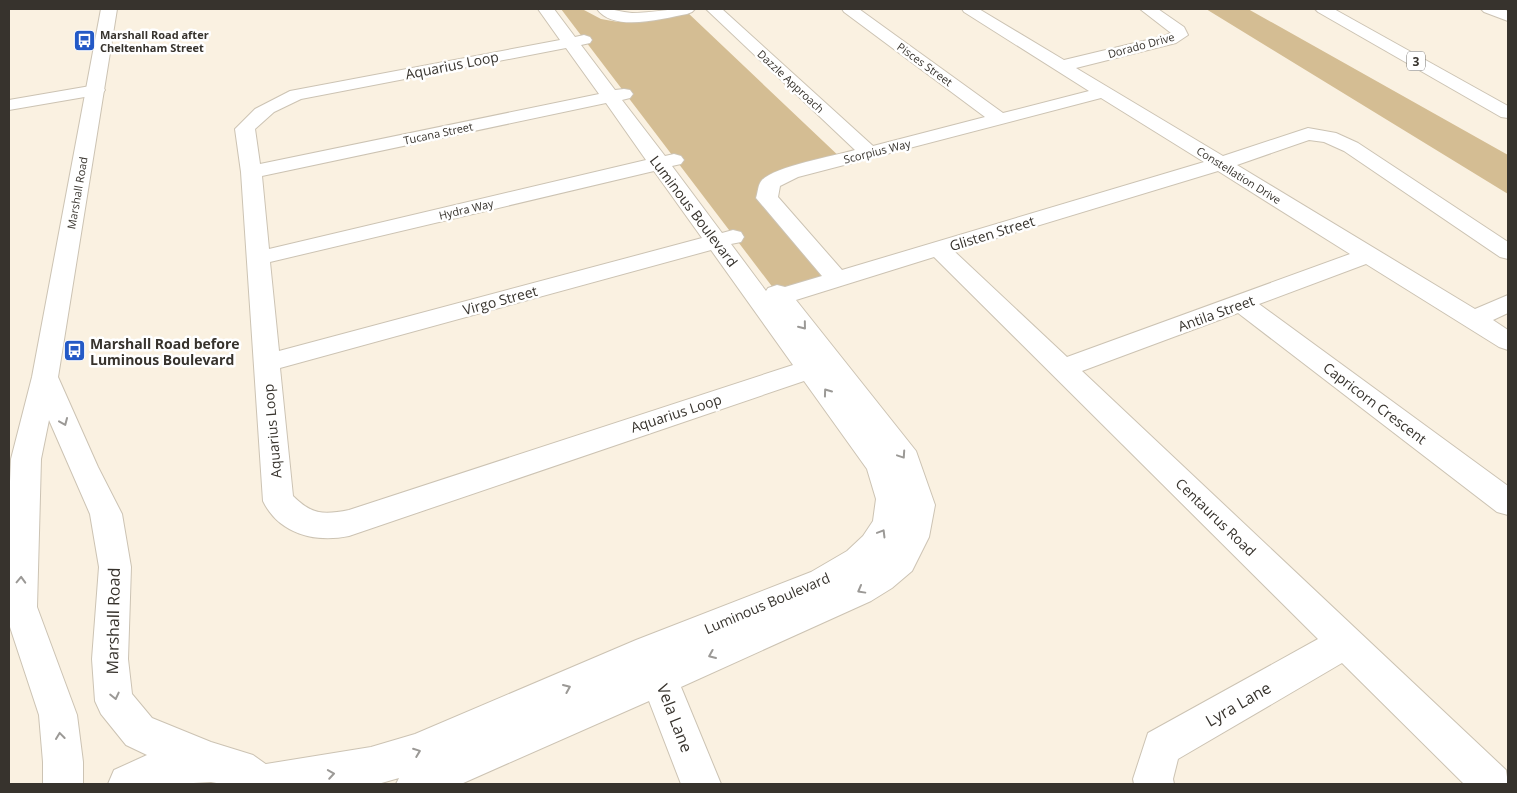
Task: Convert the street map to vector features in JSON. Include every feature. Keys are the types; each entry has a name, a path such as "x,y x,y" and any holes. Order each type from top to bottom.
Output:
{"main road":[{"name":"Marshall Road","path":"63,784 63,762 58,715 20,607 26,458 45,377 109,9"},
{"name":"Luminous Boulevard","path":"546,9 578,41"},
{"name":"Luminous Boulevard","path":"266,784 371,767 416,753 859,591 880,578 900,561 913,537 920,505 906,459 821,365 617,95 578,41 561,9"},
{"path":"605,9 614,14 632,17 687,9"},
{"name":"Dazzle Approach","path":"713,9 869,153"},
{"name":"Pisces Street","path":"849,9 1001,120"},
{"name":"Constellation Drive","path":"974,9 1062,66 1508,341"},
{"name":"Dorado Drive","path":"1062,66 1170,40 1180,35 1178,30 1148,9"},
{"name":"3","path":"1323,9 1508,113"},
{"name":"3","path":"1338,9 1508,102"},
{"path":"1489,9 1508,16"},
{"name":"Aquarius Loop","path":"578,41 296,95 263,111 252,119 245,129 251,172 278,501 292,517 313,525 332,527 349,523 821,365"},
{"path":"9,105 96,90"},
{"name":"Scorpius Way","path":"837,279 767,198 770,183 791,173 1104,92"},
{"name":"Tucana Street","path":"251,172 617,95"},
{"name":"Glisten Street","path":"772,300 1220,164 1308,134 1329,137 1351,147 1508,252"},
{"name":"Hydra Way","path":"258,258 667,162"},
{"name":"Virgo Street","path":"266,363 725,239"},
{"name":"Centaurus Road","path":"939,249 1492,784"},
{"name":"Antila Street","path":"1062,369 1369,255"},
{"name":"Capricorn Crescent","path":"1241,303 1508,503"},
{"path":"1474,320 1508,303"},
{"name":"Marshall Road","path":"45,377 83,467 106,514 115,567 110,659 114,701 139,732 211,762 239,769 260,784"},
{"name":"Lyra Lane","path":"1154,784 1153,779 1162,747 1346,642"},
{"name":"Luminous Boulevard","path":"416,784 654,665"},
{"name":"Vela Lane","path":"654,665 701,784"},
{"name":"Marshall Road","path":"128,784 143,776 178,764 211,762"}],"shaded area":[{"path":"561,9 584,10 601,19 618,22 631,22 687,12 843,160 791,173 767,198 837,279 780,297"},
{"path":"1206,9 1248,9 1508,155 1508,194"}],"place":[{"name":"Marshall Road after Cheltenham Street","path":"84,40"},
{"name":"Marshall Road before Luminous Boulevard","path":"74,351"}]}
